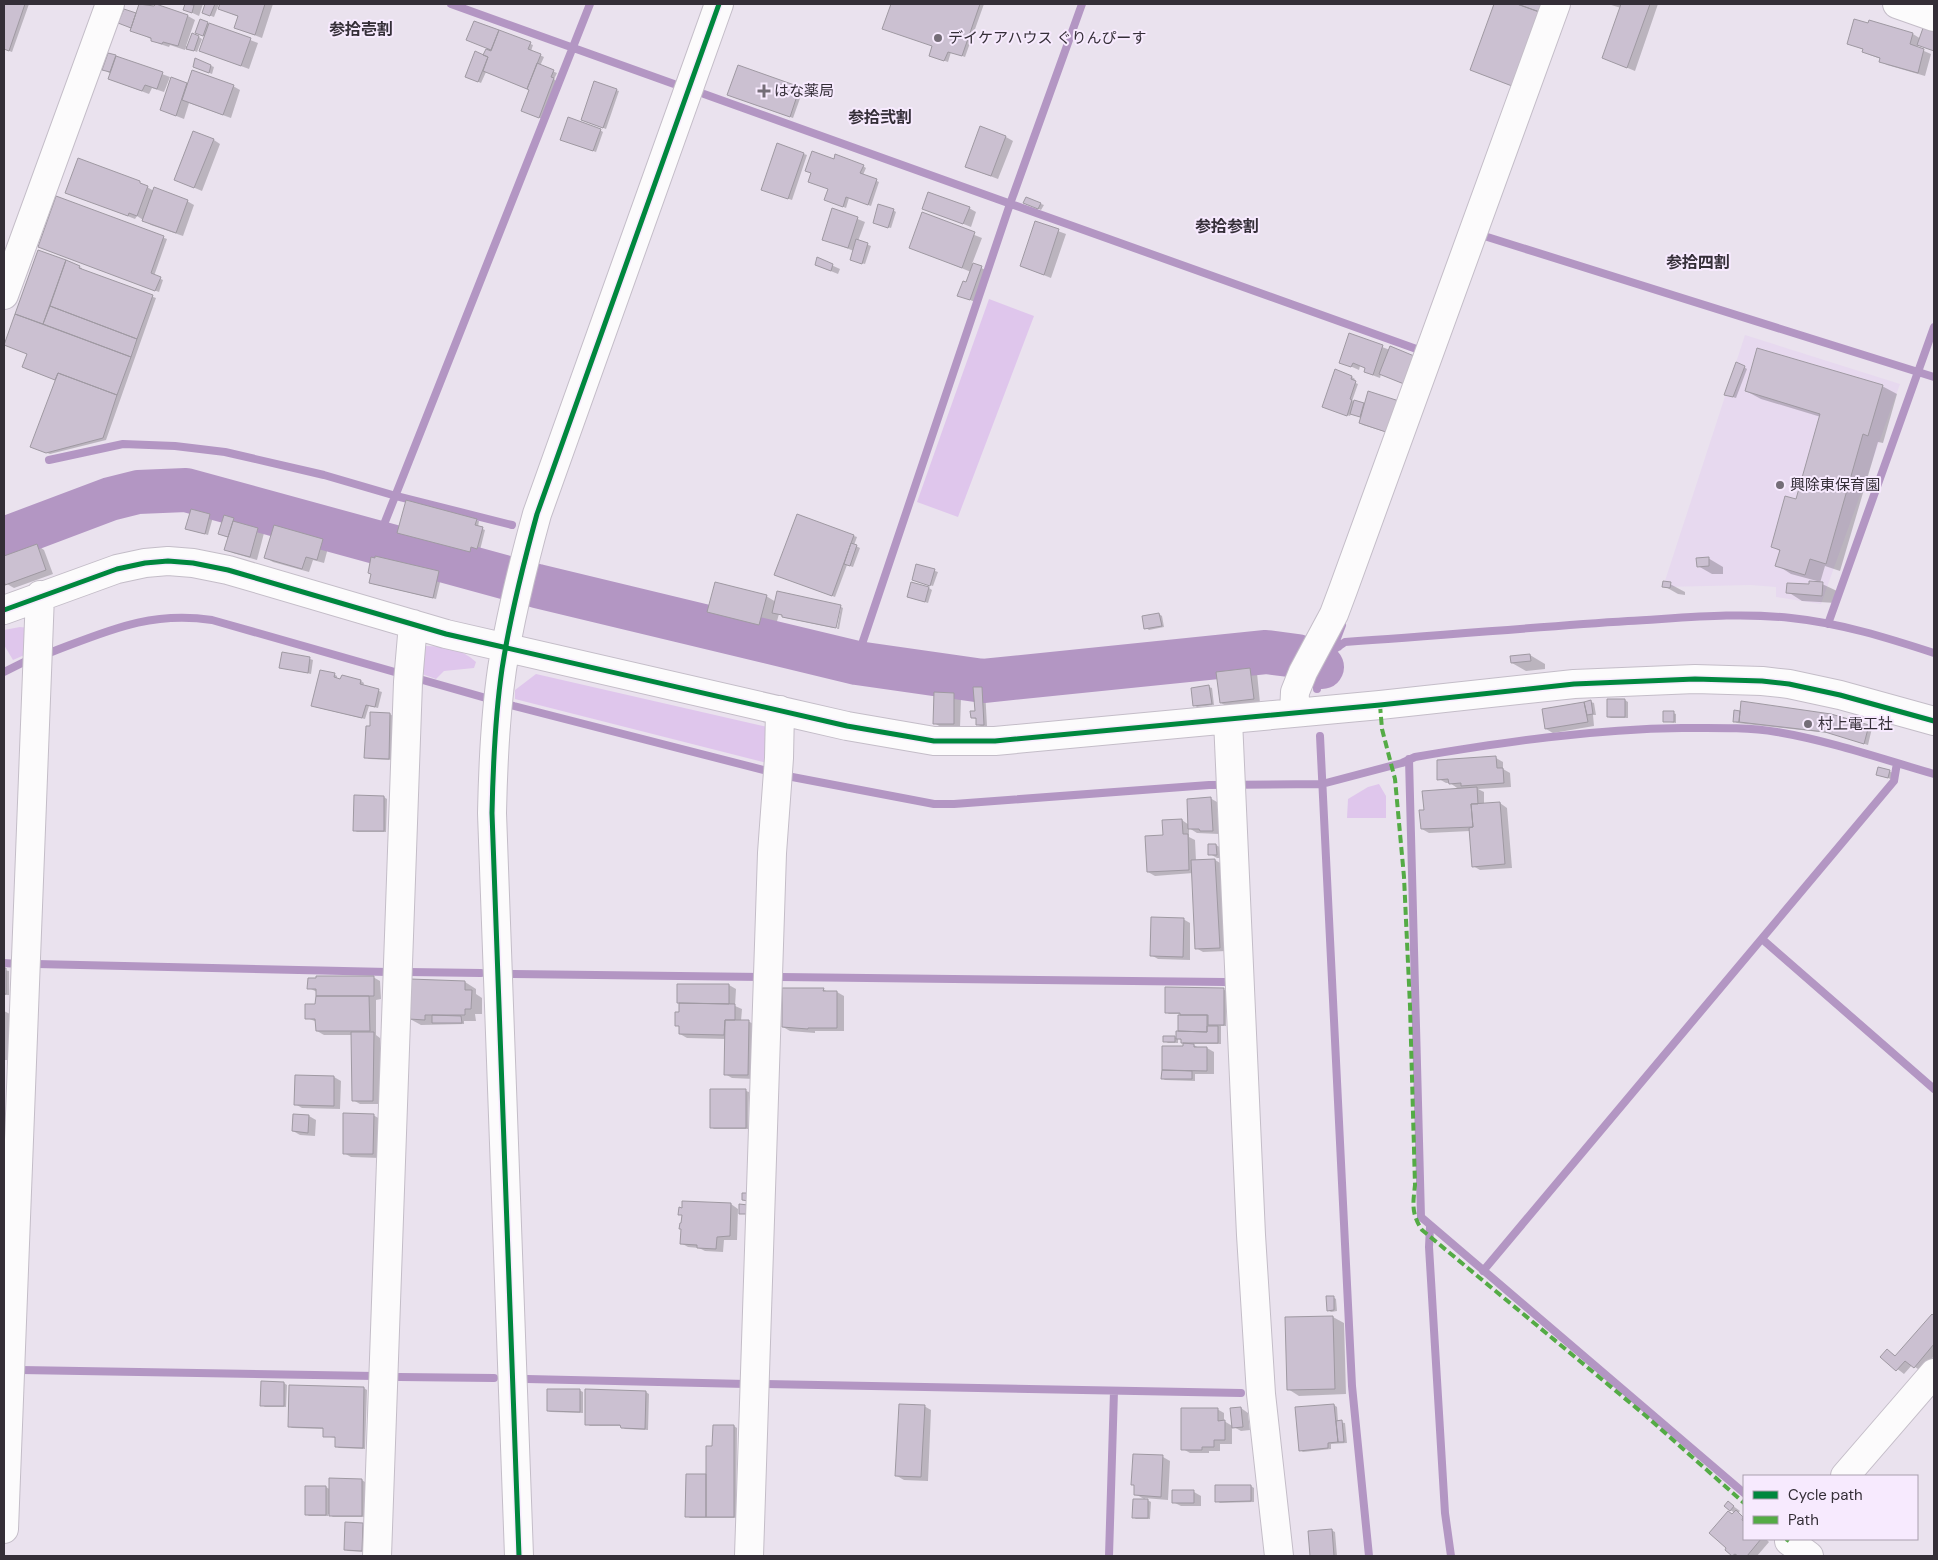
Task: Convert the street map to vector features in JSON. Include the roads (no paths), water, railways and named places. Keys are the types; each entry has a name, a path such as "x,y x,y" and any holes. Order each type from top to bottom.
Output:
{"street":[{"path":"4,295 110,4"},
{"path":"519,1556 492,813 499,702 506,648 516,596 537,514 719,4"},
{"path":"1294,713 1295,692 1303,672 1334,614 1556,4"},
{"path":"4,610 40,595 117,569 145,562 176,562 228,570 413,624 506,648 903,737 963,742 994,742 1380,706 1574,684 1695,679 1762,681 1789,684 1866,702 1934,721"},
{"path":"4,1529 40,595"},
{"path":"377,1556 409,676 413,624"},
{"path":"749,1556 772,853 778,773 780,710"},
{"path":"1228,720 1240,1027 1259,1374 1278,1556"},
{"path":"1846,1475 1934,1372"}],"waterway":[{"path":"451,4 674,84"},
{"path":"377,542 590,4"},
{"path":"857,663 1010,204 1082,4"},
{"path":"704,94 1422,351"},
{"path":"1481,235 1934,377"},
{"path":"1828,624 1934,327"},
{"path":"49,460 123,444 175,446 225,452 324,475 396,496 512,525"},
{"path":"4,539 110,499 138,492 186,490 537,586 857,663 983,681 1266,652 1297,656 1322,667"},
{"path":"1317,689 1317,680 1329,653 1345,642 1690,617 1771,616 1809,620 1864,632 1934,653"},
{"path":"49,653 110,631 148,621 168,618 212,620 514,706 787,776 934,804 1209,785 1322,784 1402,763 1415,757 1482,746 1615,731 1682,728 1754,729 1777,732 1836,745 1934,774"},
{"path":"1338,647 1336,641 1342,625"},
{"path":"4,672 28,660"},
{"path":"1320,736 1352,1386 1369,1556"},
{"path":"1409,759 1421,1217 1743,1492"},
{"path":"1483,1271 1894,781 1897,763"},
{"path":"1762,939 1934,1089"},
{"path":"4,963 18,964"},
{"path":"36,964 388,972"},
{"path":"408,972 481,973"},
{"path":"513,974 762,977"},
{"path":"781,977 1225,982"},
{"path":"1430,1227 1429,1247 1445,1513 1451,1556"},
{"path":"21,1370 375,1376"},
{"path":"399,1377 494,1378"},
{"path":"527,1379 746,1384"},
{"path":"765,1384 1241,1393"},
{"path":"1109,1556 1114,1391"}],"place":[{"name":"デイケアハウス ぐりんぴーす","path":"938,38"},
{"name":"はな薬局","path":"764,91"},
{"name":"興除東保育園","path":"1780,485"},
{"name":"村上電工社","path":"1808,724"}],"district":[{"name":"参拾壱割","path":"361,29"},
{"name":"参拾弐割","path":"880,117"},
{"name":"参拾参割","path":"1227,226"},
{"name":"参拾四割","path":"1698,262"}]}
